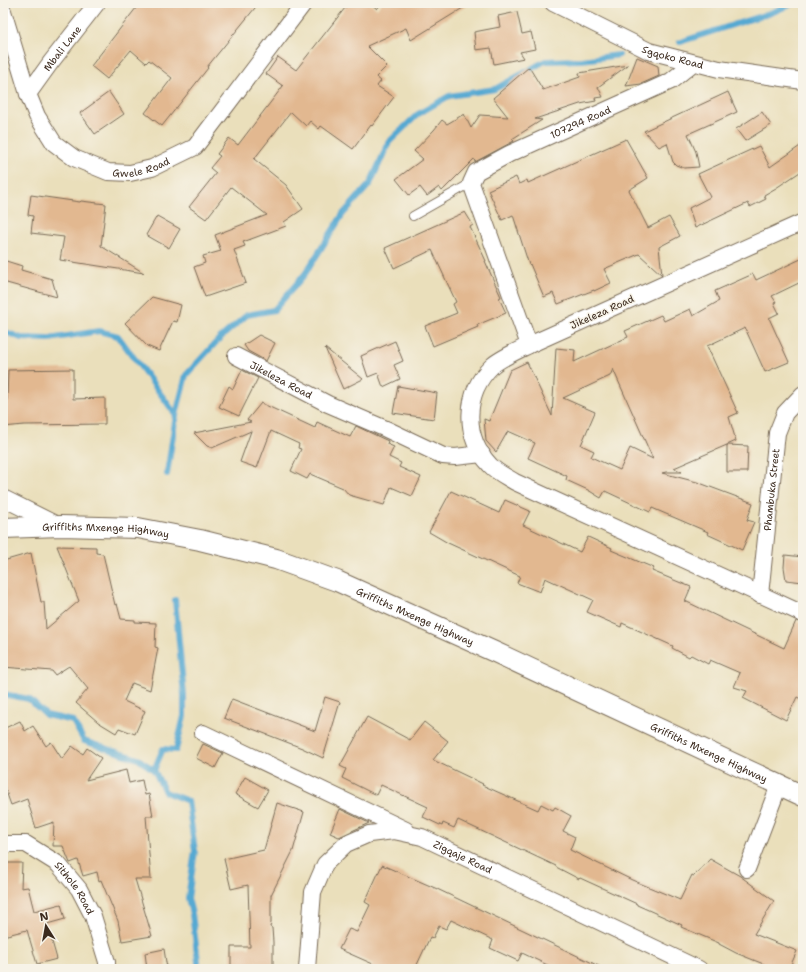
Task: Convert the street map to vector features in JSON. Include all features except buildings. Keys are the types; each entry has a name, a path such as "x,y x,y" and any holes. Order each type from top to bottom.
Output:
{"street":[{"name":"Mbali Lane","path":"28,94 97,3"},
{"name":"Gwele Road","path":"3,11 28,94 37,116 54,143 74,158 108,172 130,173 152,168 195,147 304,3"},
{"name":"Sgqoko Road","path":"552,3 649,51 719,70 803,81"},
{"name":"107294 Road","path":"472,183 476,172 509,154 671,81 692,63"},
{"path":"472,183 529,345"},
{"name":"Jikeleza Road","path":"803,222 529,345 492,365 476,387 469,413 474,442 490,465 515,482 803,614"},
{"name":"Jikeleza Road","path":"236,356 328,404 443,456 455,457 482,454"},
{"name":"Phambuka Street","path":"760,594 777,433 785,413 803,394"},
{"path":"3,498 61,526"},
{"name":"Griffiths Mxenge Highway","path":"3,528 61,526 138,528 200,540 276,559 352,588 497,653 803,796"},
{"path":"203,733 422,837"},
{"path":"747,869 779,785"},
{"name":"Zigqaje Road","path":"307,969 313,892 325,864 346,844 369,834 394,831 422,837 699,969"},
{"name":"Sithole Road","path":"3,844 26,844 58,864 79,889 93,916 107,962 106,969"}],"lane":[{"name":"107294 Road","path":"413,216 472,183"}],"waterway":[{"path":"680,42 773,12 793,3"},
{"path":"167,474 176,415 186,375 220,338 247,315 274,310 305,274 343,214 370,184 389,142 418,114 449,96 495,89 545,61 582,60 619,55"},
{"path":"3,331 21,338 49,339 99,331 118,336 176,415"},
{"path":"175,600 184,695 184,716 176,750 163,749 154,770 165,792 188,801 195,851 188,898 192,914 198,969"},
{"path":"3,694 29,699 46,715 73,721 84,741 138,759 154,770"}]}
